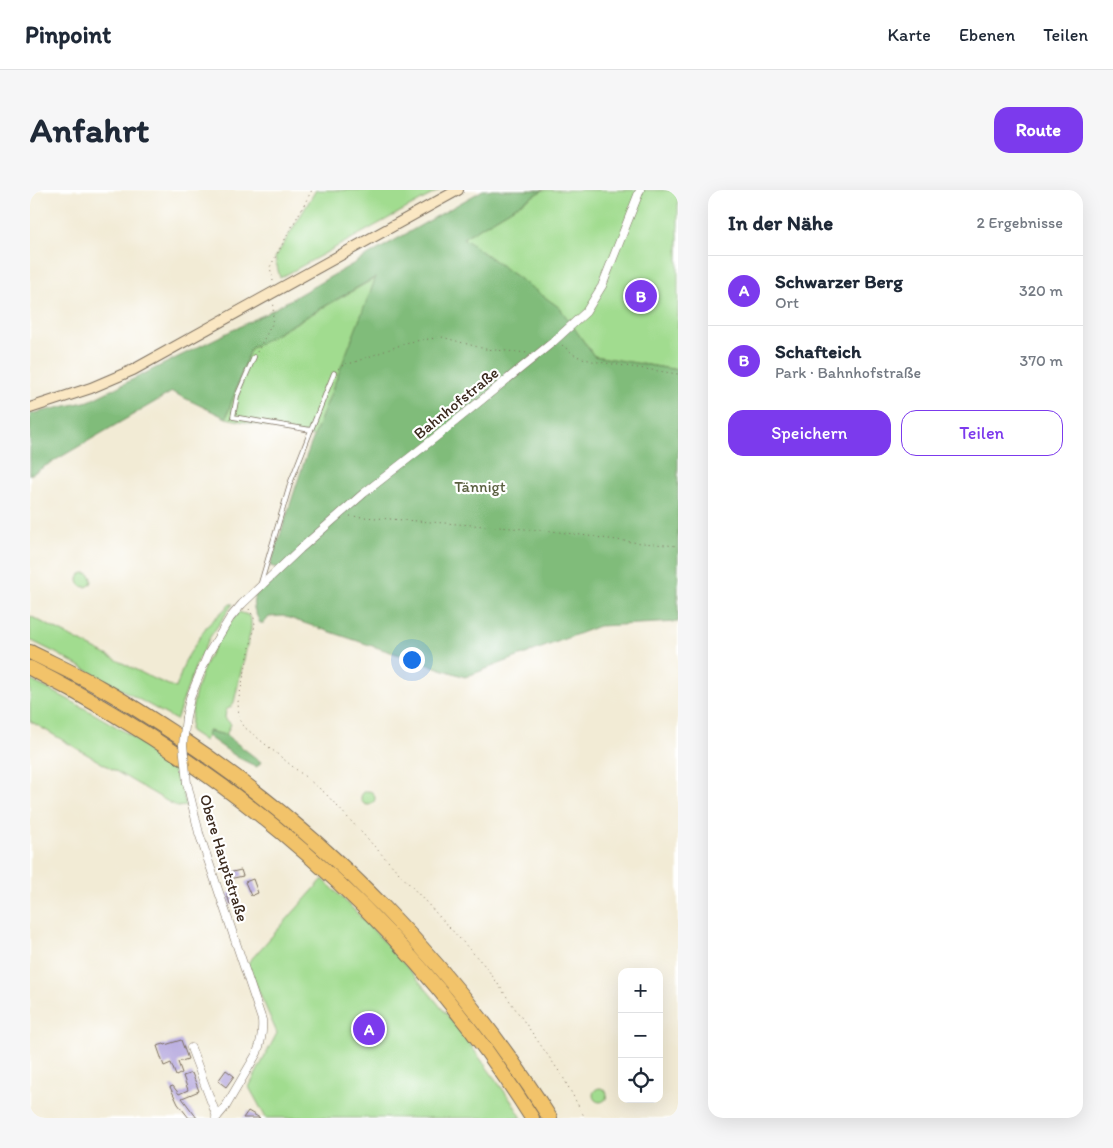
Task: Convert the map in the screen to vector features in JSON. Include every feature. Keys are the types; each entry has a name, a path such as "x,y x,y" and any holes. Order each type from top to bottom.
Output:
{"highway":[{"path":"30,652 102,689 155,721 239,780 318,843 360,882 435,962 502,1048 550,1118"},
{"path":"30,668 95,702 198,767 233,792 308,853 386,929 418,964 491,1056 532,1118"}],"main road":[{"path":"30,408 92,388 133,370 458,190"}],"street":[{"name":"Bahnhofstraße","path":"242,604 338,515 539,354 586,312 602,286 640,190"},
{"name":"Obere Hauptstraße","path":"216,1118 226,1106 257,1053 260,1044 262,1020 199,833 187,783 183,744 190,698 208,654 230,618 242,604"},
{"name":"Obere Hauptstraße","path":"191,1048 216,1118"}],"lane":[{"path":"254,357 237,396 233,417 311,430"},
{"path":"259,590 291,482 334,373"}],"path":[{"path":"254,357 272,324 275,292 270,267 312,190"},
{"path":"334,373 346,363 352,363 409,342 442,337 485,349 539,354"},
{"path":"558,337 561,344 576,356 592,361 678,374"},
{"path":"338,515 552,531 631,542 678,546"},
{"path":"242,604 250,611 255,625 238,702 239,719 243,726 325,793 486,967 563,1077 585,1118"}],"green space":[{"path":"316,190 440,190 280,278 275,258"},
{"name":"Tännigt","path":"483,190 543,190 463,238 560,308 594,356 678,370 678,622 599,626 465,677 283,616 269,617 264,623 260,623 254,607 255,596 282,569 270,566 304,462 376,277 250,349 226,418 172,392 30,475 30,414 89,401 265,314"},
{"path":"543,190 678,190 678,370 594,356 559,308 463,238"},
{"path":"377,277 314,437 226,418 250,349"},
{"path":"85,573 90,575 92,580 90,585 85,587 80,585 78,580 80,575"},
{"path":"230,604 233,604 210,637 196,665 176,720 30,640 30,616 152,678 176,688 185,661 206,627"},
{"path":"239,612 248,615 251,620 251,629 234,702 226,710 225,718 231,724 226,735 208,731 205,741 190,731 195,697 204,667 211,653"},
{"path":"30,680 104,719 175,763 186,806 177,807 30,721"},
{"path":"208,731 226,735 261,762 257,767 237,757 207,736"},
{"path":"368,791 373,793 375,798 373,803 368,805 363,803 361,798 363,793"},
{"path":"323,879 388,945 448,1016 509,1097 522,1118 266,1118 249,1087 277,1033 247,964"},
{"path":"600,1088 605,1090 607,1095 605,1100 600,1102 595,1100 593,1095 595,1090"}],"building":[{"path":"241,870 243,876 229,879 228,873"},
{"path":"253,879 258,893 251,896 245,882"},
{"path":"235,891 239,902 230,905 227,894"},
{"path":"181,1040 188,1059 178,1062 182,1073 176,1076 171,1063 164,1066 157,1046"},
{"path":"226,1070 234,1076 226,1087 218,1081"},
{"path":"192,1073 199,1091 182,1098 197,1118 189,1118 178,1104 170,1087 173,1086 179,1094 188,1090 183,1076"},
{"path":"248,1111 260,1118 243,1118"}],"place":[{"name":"Schafteich","path":"641,296"},
{"name":"Schwarzer Berg","path":"369,1029"}]}
